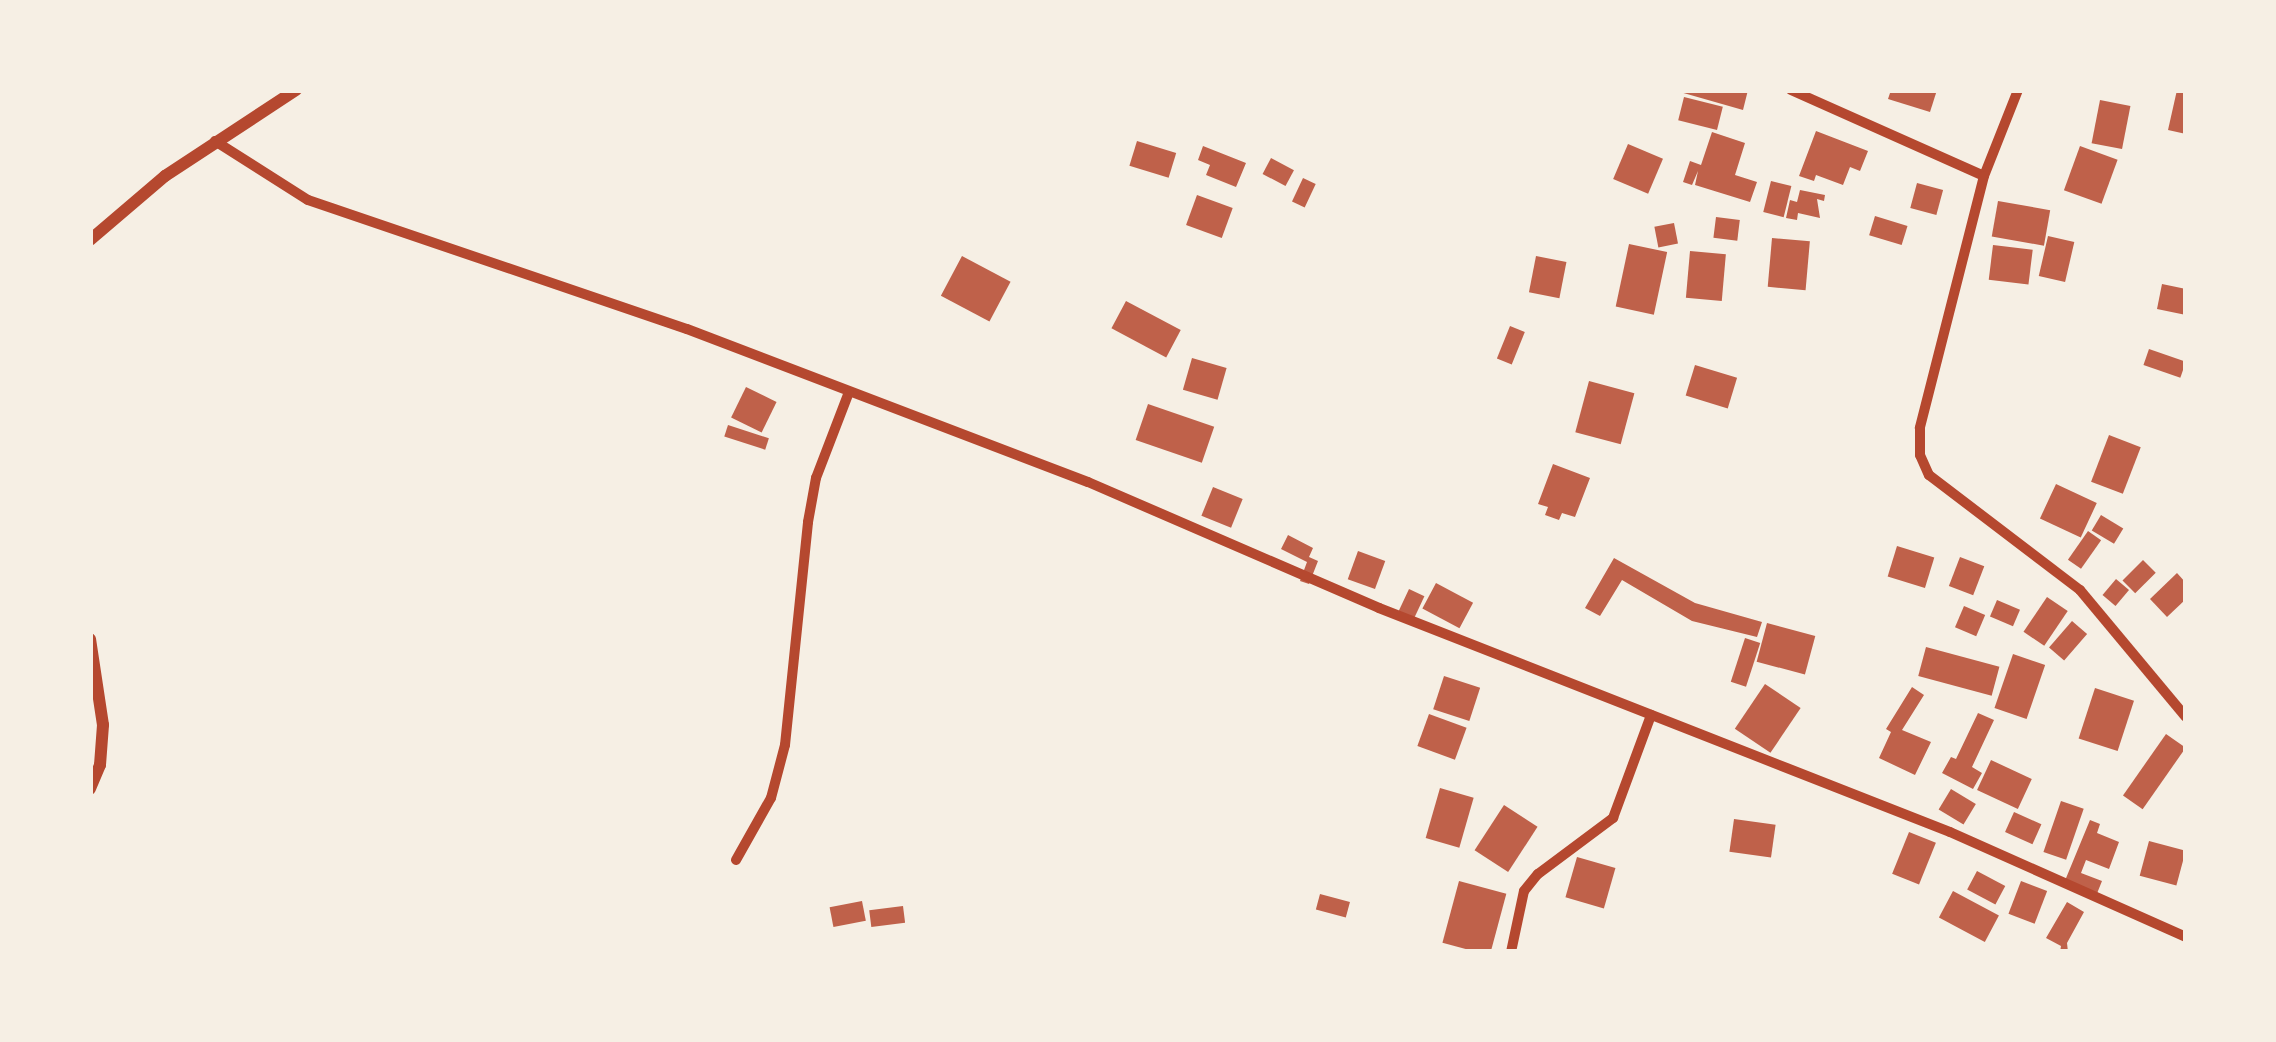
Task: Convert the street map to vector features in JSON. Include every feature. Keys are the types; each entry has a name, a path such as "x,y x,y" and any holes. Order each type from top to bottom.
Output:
{"street":[{"path":"90,240 215,141 296,90"},
{"path":"1791,90 1984,176"},
{"path":"2018,90 1984,176 1920,428 1920,455 1930,475 2080,590 2186,717"},
{"path":"215,141 308,200 533,274 1088,482 1379,608 1950,832 2186,937"},
{"path":"736,860 771,798 785,746 812,500 849,392"},
{"path":"90,639 99,672 103,725 100,765 90,789"},
{"path":"1511,952 1524,891 1538,874 1613,818 1651,715"}],"building":[{"path":"1673,90 1748,90 1743,110"},
{"path":"1891,90 1937,90 1930,112 1888,99"},
{"path":"2177,90 2186,90 2186,134 2168,130"},
{"path":"1684,97 1723,107 1717,130 1678,120"},
{"path":"2100,100 2130,106 2122,149 2092,143"},
{"path":"1816,131 1868,151 1860,171 1850,167 1843,185 1816,175 1814,181 1799,176"},
{"path":"1712,132 1745,143 1735,175 1757,182 1750,202 1695,185 1698,171 1692,185 1683,182 1690,161 1701,165"},
{"path":"1137,141 1176,153 1169,178 1129,166"},
{"path":"1628,144 1663,159 1648,194 1613,179"},
{"path":"1203,146 1246,163 1236,187 1206,175 1210,165 1198,160"},
{"path":"2080,146 2118,160 2102,204 2064,190"},
{"path":"1271,158 1294,170 1286,186 1263,174"},
{"path":"1303,178 1316,184 1305,207 1292,202"},
{"path":"1771,181 1791,186 1784,217 1763,212"},
{"path":"1917,183 1943,190 1936,215 1910,208"},
{"path":"1800,190 1825,195 1824,201 1817,199 1820,218 1798,213 1797,220 1786,218 1790,200 1797,202"},
{"path":"1197,195 1233,208 1222,238 1186,225"},
{"path":"1998,201 2050,210 2044,246 1992,236"},
{"path":"1875,216 1908,226 1902,245 1869,235"},
{"path":"1716,217 1740,220 1737,241 1713,238"},
{"path":"1674,223 1678,244 1658,247 1654,227"},
{"path":"2048,236 2074,242 2065,282 2039,276"},
{"path":"1772,238 1810,241 1806,290 1768,287"},
{"path":"1629,244 1667,252 1654,315 1616,307"},
{"path":"1993,245 2033,250 2028,285 1989,280"},
{"path":"1690,251 1726,254 1722,301 1686,298"},
{"path":"962,256 1011,282 989,322 941,296"},
{"path":"1536,256 1566,262 1559,298 1529,292"},
{"path":"2162,284 2186,289 2186,315 2157,309"},
{"path":"1126,301 1181,330 1166,357 1111,328"},
{"path":"1510,326 1525,332 1512,364 1497,358"},
{"path":"2149,349 2186,362 2180,378 2143,365"},
{"path":"1192,358 1227,368 1218,400 1183,390"},
{"path":"1695,365 1737,378 1728,408 1686,396"},
{"path":"1589,381 1634,393 1621,444 1575,432"},
{"path":"746,387 777,402 762,432 731,418"},
{"path":"1148,404 1214,427 1202,463 1136,440"},
{"path":"728,425 769,438 765,450 724,436"},
{"path":"2109,435 2141,447 2123,494 2091,482"},
{"path":"1553,464 1590,478 1575,517 1562,513 1559,520 1545,515 1548,507 1538,504"},
{"path":"2056,484 2097,503 2081,537 2040,518"},
{"path":"1213,487 1243,499 1231,528 1201,516"},
{"path":"2101,515 2123,528 2114,544 2092,530"},
{"path":"2088,531 2101,540 2081,569 2068,560"},
{"path":"1288,535 1313,548 1309,557 1318,561 1309,584 1300,581 1307,562 1281,549"},
{"path":"1897,546 1934,557 1925,588 1888,577"},
{"path":"1358,551 1385,561 1375,589 1348,579"},
{"path":"1960,557 1984,566 1973,595 1949,586"},
{"path":"1614,558 1695,603 1762,622 1757,637 1692,621 1622,580 1600,616 1585,608"},
{"path":"2143,560 2156,573 2135,593 2122,581"},
{"path":"2177,573 2186,583 2186,599 2167,617 2150,599"},
{"path":"2116,579 2129,590 2116,606 2103,595"},
{"path":"1436,583 1473,603 1459,628 1422,609"},
{"path":"1409,589 1424,596 1412,622 1397,615"},
{"path":"2047,597 2068,611 2044,646 2024,632"},
{"path":"1997,600 2020,610 2013,626 1990,617"},
{"path":"1964,606 1985,615 1976,636 1955,627"},
{"path":"2072,621 2087,634 2064,661 2049,647"},
{"path":"1767,623 1815,636 1805,675 1757,662"},
{"path":"1745,638 1760,643 1746,687 1731,682"},
{"path":"1926,647 1999,667 1992,696 1918,676"},
{"path":"2013,654 2045,665 2027,719 1994,708"},
{"path":"1444,676 1480,688 1469,721 1433,709"},
{"path":"1765,684 1801,708 1770,753 1735,729"},
{"path":"1912,687 1924,695 1902,730 1931,742 1915,775 1879,758 1891,732 1886,729"},
{"path":"2095,688 2134,701 2118,751 2079,738"},
{"path":"1978,713 1994,720 1972,767 1982,773 1973,789 1942,773 1951,757 1956,759"},
{"path":"1429,714 1467,728 1455,760 1417,746"},
{"path":"2166,734 2186,748 2143,809 2123,795"},
{"path":"1991,760 2032,779 2018,809 1977,790"},
{"path":"1440,788 1474,798 1459,848 1426,838"},
{"path":"1951,789 1976,804 1963,825 1939,810"},
{"path":"2061,801 2084,809 2066,860 2043,852"},
{"path":"1504,805 1538,827 1508,872 1475,850"},
{"path":"2014,812 2041,824 2032,844 2005,832"},
{"path":"1734,819 1776,825 1771,858 1729,852"},
{"path":"2090,820 2100,824 2097,833 2119,842 2109,869 2086,860 2081,873 2102,881 2096,896 2064,883"},
{"path":"1909,832 1936,843 1919,885 1892,874"},
{"path":"2149,841 2186,851 2176,886 2140,876"},
{"path":"1577,857 1615,868 1604,908 1565,897"},
{"path":"1977,871 2005,886 1995,905 1967,890"},
{"path":"1459,881 1506,894 1491,952 1442,943"},
{"path":"2021,881 2047,891 2035,924 2008,914"},
{"path":"1953,891 1999,915 1985,942 1939,917"},
{"path":"1320,894 1350,902 1346,917 1316,909"},
{"path":"862,901 866,921 833,927 830,907"},
{"path":"2067,902 2084,912 2067,943 2068,952 2060,952 2061,946 2046,938"},
{"path":"903,906 905,923 871,927 869,910"}]}
